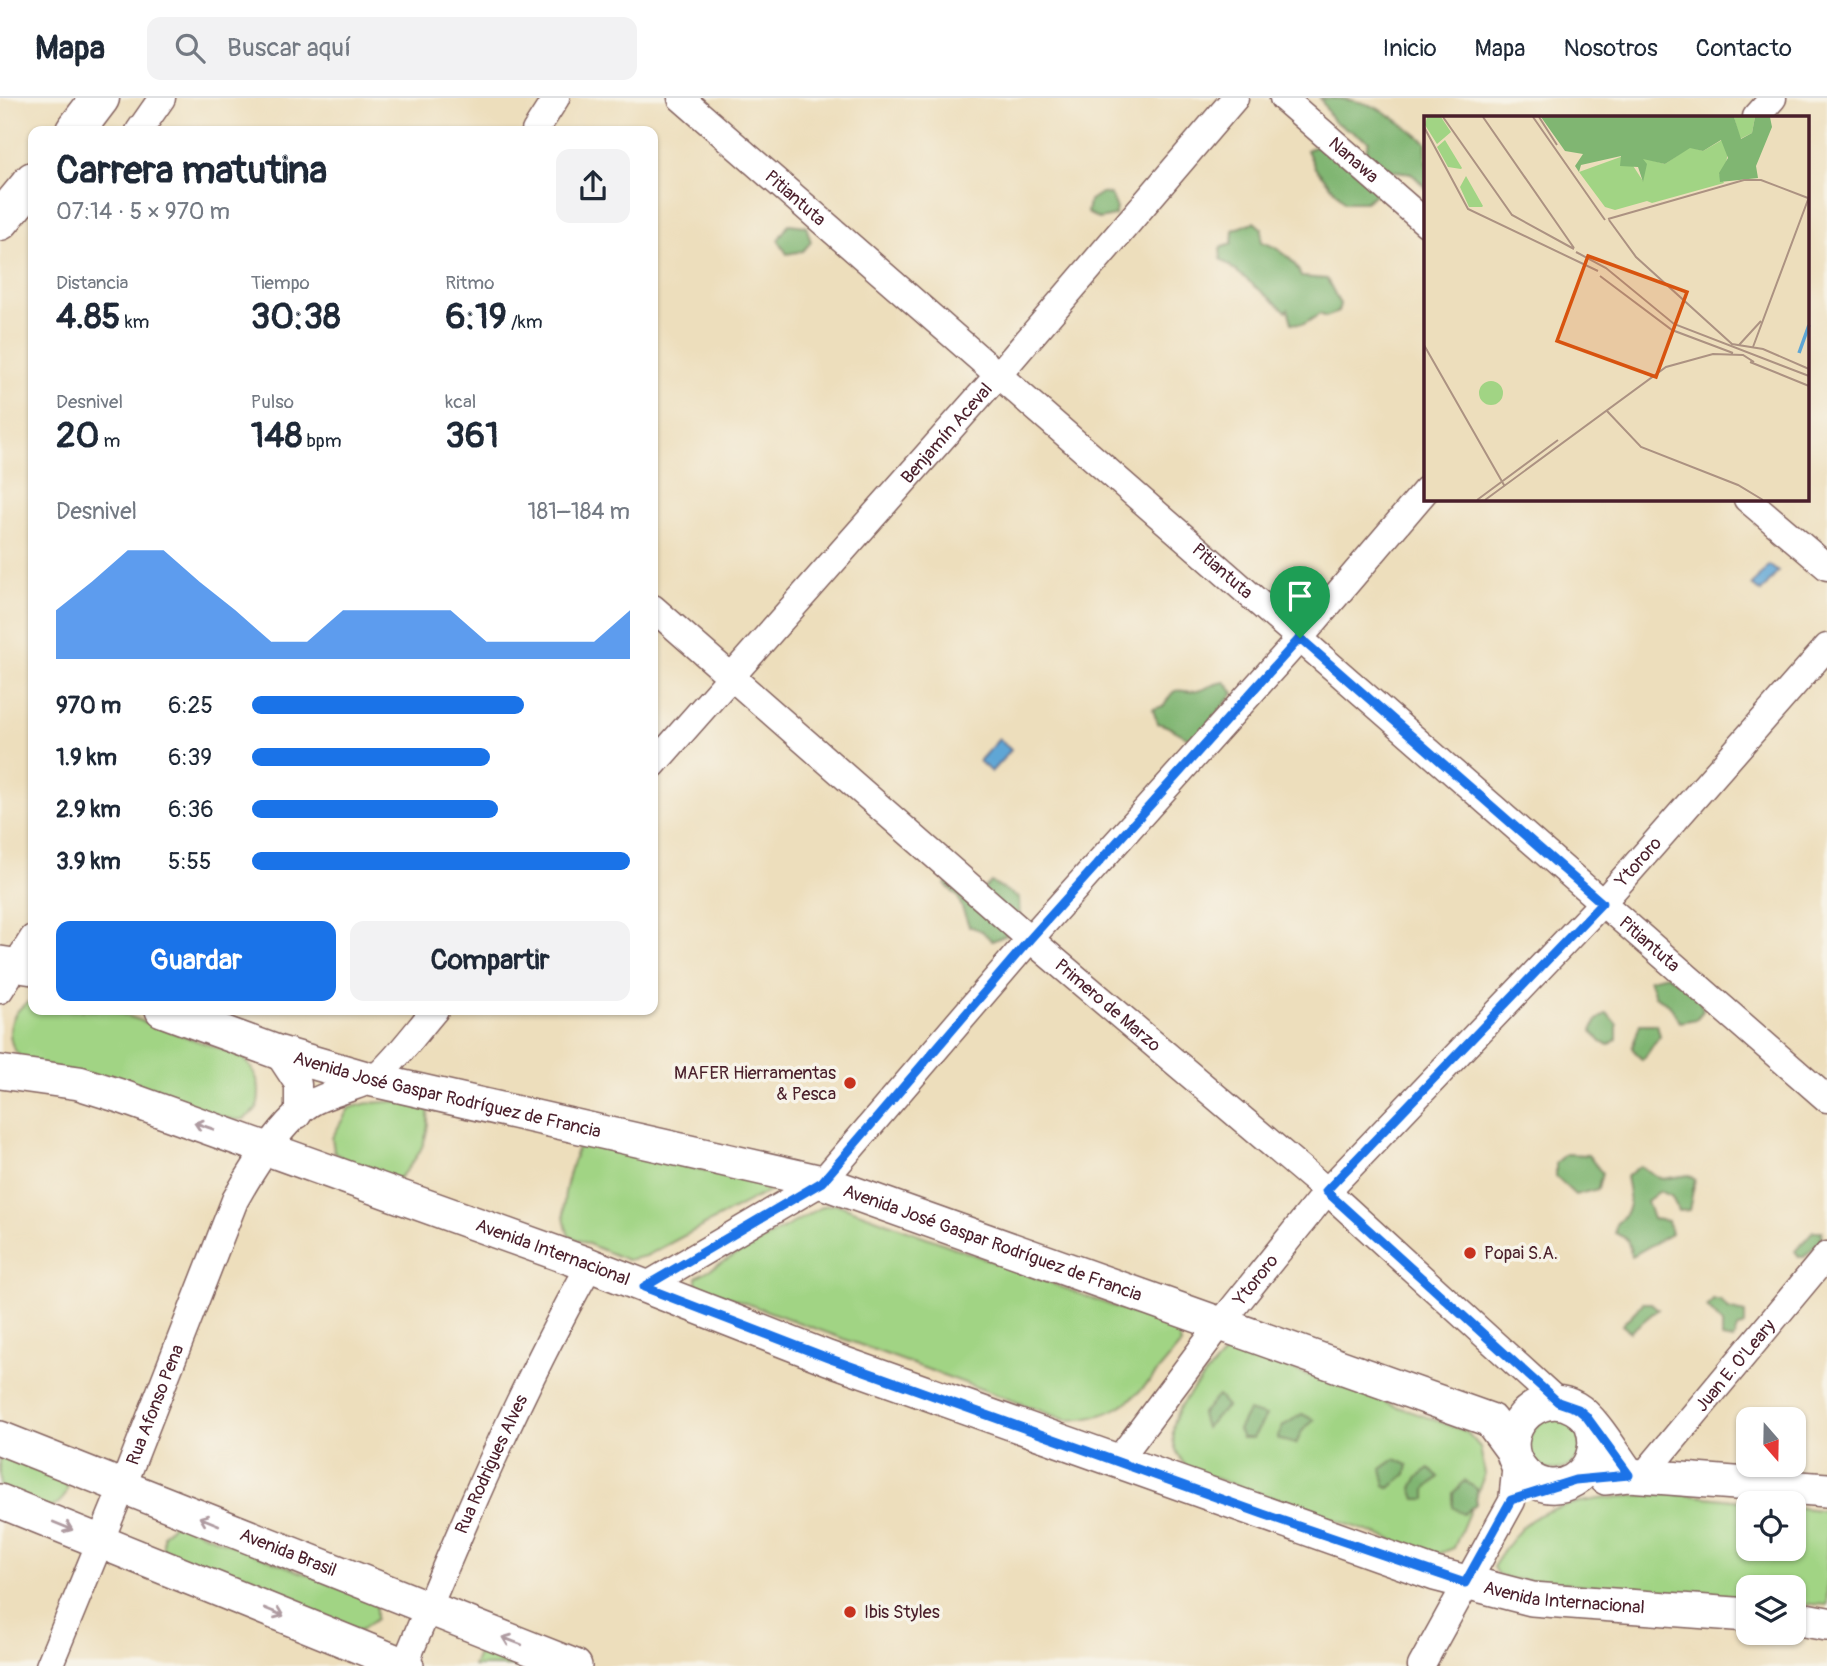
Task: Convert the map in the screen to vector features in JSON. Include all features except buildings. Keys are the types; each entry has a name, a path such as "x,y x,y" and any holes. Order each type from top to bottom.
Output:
{"highway":[{"path":"0,221 28,187"}],"main road":[{"name":"Avenida José Gaspar Rodríguez de Francia","path":"176,1015 278,1052 373,1080 822,1182 1490,1420"},
{"name":"Avenida Internacional","path":"0,1072 79,1083 268,1148 590,1265 828,1358 1465,1583 1532,1599 1617,1608 1736,1614"},
{"path":"1636,1476 1578,1409 1538,1408 1490,1420 1533,1480 1566,1483 1636,1476 1827,1490"},
{"path":"1514,1456 1515,1430 1538,1408"},
{"path":"1566,1483 1587,1471 1592,1460 1595,1437 1592,1426"},
{"name":"Avenida Brasil","path":"0,1437 426,1609 575,1666"},
{"path":"0,1501 405,1666"},
{"path":"1806,1620 1827,1624"}],"street":[{"path":"142,126 162,98"},
{"path":"538,126 556,98"},
{"name":"Pitiantuta","path":"681,98 1827,1099"},
{"name":"Benjamín Aceval","path":"658,759 999,374 1235,98"},
{"name":"Nanawa","path":"1283,98 1424,221"},
{"path":"1757,116 1773,98"},
{"path":"644,1287 822,1182 1030,939 1300,638 1424,492"},
{"path":"1748,500 1827,567"},
{"name":"Primero de Marzo","path":"658,612 1030,939 1326,1191 1530,1375 1538,1408"},
{"name":"Ytororo","path":"1117,1462 1221,1323 1326,1191 1602,903 1827,647"},
{"path":"373,1080 431,1015"},
{"path":"278,1052 298,1084 298,1115"},
{"name":"Rua Afonso Pena","path":"49,1666 235,1200 268,1148 298,1115 312,1103 335,1091 373,1080"},
{"name":"Juan E. O'Leary","path":"1636,1476 1827,1255"},
{"name":"Rua Rodrigues Alves","path":"405,1666 426,1609 556,1326 590,1265"},
{"path":"1421,1666 1511,1500 1514,1456"},
{"path":"1511,1500 1566,1483"}],"green space":[{"path":"1320,98 1366,104 1400,122 1424,140 1424,186 1411,173 1379,169 1382,189 1365,202 1345,202 1315,168 1307,150 1326,141 1363,159 1369,141 1333,121"},
{"path":"1101,193 1111,195 1116,206 1115,216 1099,219 1087,213 1089,201"},
{"path":"1254,222 1262,229 1261,242 1285,255 1295,265 1301,277 1327,279 1340,304 1338,312 1326,317 1320,314 1304,324 1292,323 1288,309 1286,311 1221,259 1220,248 1232,244 1233,230"},
{"path":"789,224 806,226 811,242 803,251 787,254 778,240"},
{"path":"1225,682 1234,693 1194,740 1157,723 1153,709 1164,706 1175,691 1197,691"},
{"path":"957,873 982,891 991,882 1019,898 1020,922 1007,935 992,941 982,931 969,926 958,897 945,884"},
{"path":"1667,975 1699,995 1703,1011 1696,1019 1680,1022 1669,1004 1655,996 1649,979"},
{"path":"28,1002 28,1015 125,1015 243,1057 258,1081 257,1109 244,1119 234,1120 22,1058 10,1035 13,1018"},
{"path":"1607,1013 1617,1025 1617,1039 1609,1045 1601,1042 1592,1031 1597,1020"},
{"path":"1640,1024 1657,1024 1660,1036 1642,1060 1632,1048"},
{"path":"402,1101 428,1108 428,1119 425,1138 418,1155 398,1179 342,1158 334,1151 332,1138 349,1108 368,1103"},
{"path":"585,1144 767,1184 771,1190 646,1256 627,1260 569,1236 564,1214 565,1192 577,1149"},
{"path":"1566,1154 1588,1155 1602,1173 1598,1189 1575,1195 1556,1177 1556,1163"},
{"path":"1640,1166 1662,1179 1689,1175 1695,1180 1689,1210 1679,1211 1671,1196 1660,1191 1647,1201 1653,1219 1668,1221 1671,1234 1632,1256 1627,1239 1615,1233 1616,1224 1626,1213 1629,1203 1626,1177"},
{"path":"837,1204 1177,1330 1181,1344 1144,1387 1119,1407 1104,1414 1066,1420 696,1285 696,1277 824,1206"},
{"path":"1813,1231 1822,1231 1821,1240 1804,1257 1799,1257 1795,1251"},
{"path":"1713,1300 1720,1300 1728,1309 1745,1313 1745,1325 1737,1329 1733,1340 1722,1338 1722,1323 1707,1307"},
{"path":"1643,1303 1651,1303 1658,1309 1630,1332 1622,1325"},
{"path":"1238,1350 1466,1431 1480,1447 1485,1474 1454,1548 1436,1555 1188,1469 1177,1452 1173,1436 1175,1421 1190,1393 1202,1379 1226,1352"},
{"path":"1218,1396 1227,1406 1205,1428 1201,1414"},
{"path":"1248,1411 1266,1416 1253,1438 1242,1438 1238,1430"},
{"path":"1302,1414 1314,1420 1302,1431 1296,1444 1277,1439 1283,1426"},
{"path":"1555,1418 1565,1420 1573,1426 1579,1434 1579,1454 1573,1462 1565,1468 1555,1470 1545,1468 1537,1462 1531,1454 1529,1444 1531,1434 1537,1426 1545,1420"},
{"path":"0,1445 66,1479 67,1489 61,1500 50,1509 0,1491"},
{"path":"1395,1459 1408,1465 1406,1474 1390,1488 1385,1485 1381,1469"},
{"path":"1430,1469 1439,1477 1426,1489 1426,1499 1416,1499 1412,1488 1417,1478"},
{"path":"1465,1481 1477,1489 1476,1504 1463,1514 1453,1507 1453,1493"},
{"path":"1678,1494 1736,1500 1736,1561 1806,1561 1806,1508 1827,1511 1827,1605 1806,1604 1806,1575 1736,1575 1736,1598 1510,1579 1497,1574 1493,1567 1512,1538 1540,1515 1577,1503 1642,1495"},
{"path":"175,1522 376,1602 376,1619 359,1631 163,1550 163,1535"},
{"path":"487,1645 556,1666 473,1666 479,1651"}],"water":[{"path":"1769,565 1778,572 1761,592 1752,585"},
{"path":"999,739 1011,750 991,772 979,761"}],"place":[{"name":"MAFER Hierramentas & Pesca","path":"850,1083"},
{"name":"Popai S.A.","path":"1470,1253"},
{"name":"Ibis Styles","path":"850,1612"}],"route":[{"path":"1300,638 1602,903 1326,1191 1545,1391 1558,1402 1578,1409 1586,1416 1629,1475 1575,1480 1511,1500 1465,1583 1263,1514 828,1358 644,1287 822,1182 1030,939 1300,638"}]}
